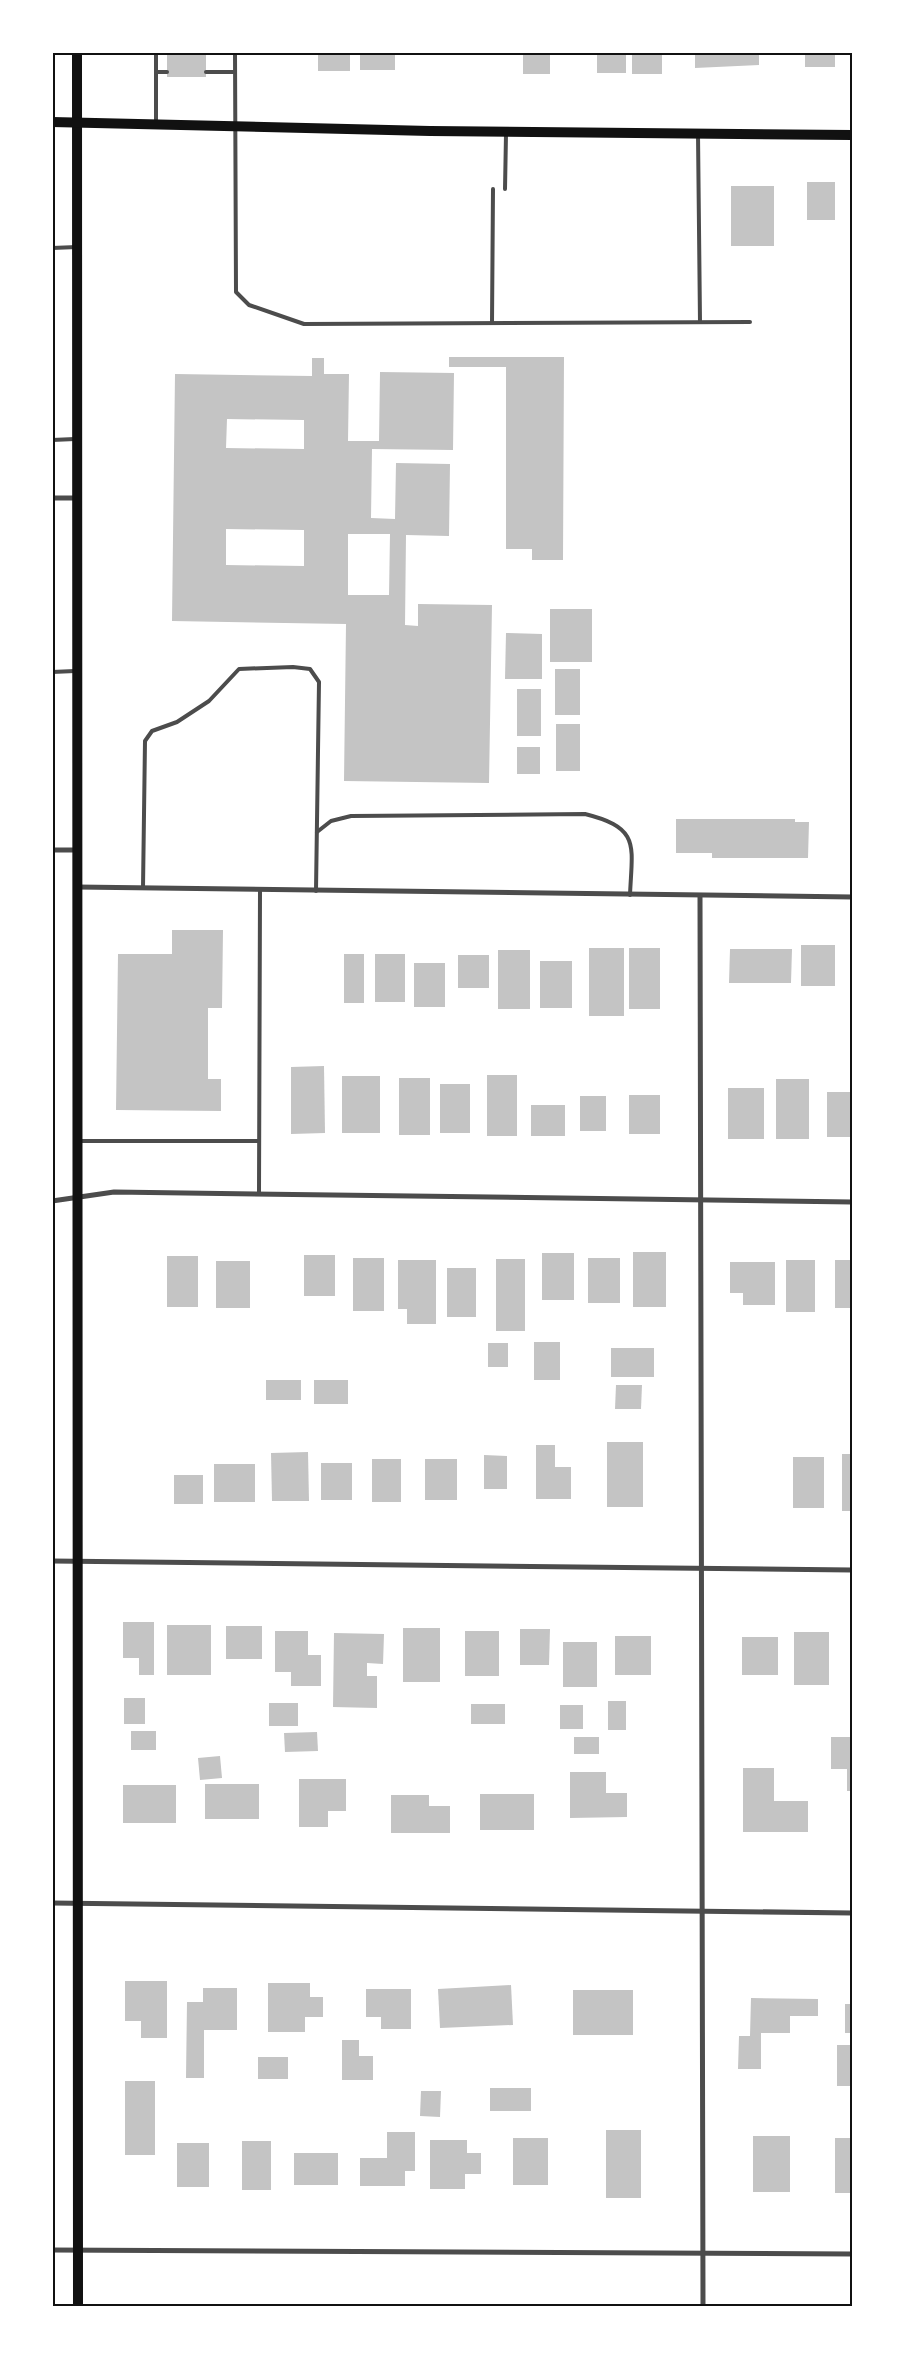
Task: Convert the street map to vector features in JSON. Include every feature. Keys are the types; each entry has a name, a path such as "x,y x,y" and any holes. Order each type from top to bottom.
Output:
{"main road":[{"path":"77,52 78,2306"},
{"path":"52,122 506,132 852,135"}],"street":[{"path":"52,498 76,498"},
{"path":"52,850 77,850"},
{"path":"77,887 852,897"},
{"path":"700,896 703,2306"},
{"path":"52,1201 114,1192 852,1202"},
{"path":"52,1561 852,1570"},
{"path":"52,1903 852,1913"},
{"path":"52,2250 702,2255 852,2254"}],"lane":[{"path":"156,52 156,124"},
{"path":"206,53 235,53 236,292 249,305 304,324 750,322"},
{"path":"156,72 167,72"},
{"path":"206,72 235,72"},
{"path":"505,189 506,132"},
{"path":"698,134 700,322"},
{"path":"492,189 492,323"},
{"path":"52,248 77,247"},
{"path":"52,440 76,440"},
{"path":"143,888 144,741 152,731 177,722 209,701 239,669 293,667 310,669 319,682 316,890"},
{"path":"52,672 77,671"},
{"path":"317,832 331,821 351,816 585,814 605,819 624,830 632,847 630,895"},
{"path":"259,1194 260,890"},
{"path":"77,1141 259,1141"}],"building":[{"path":"167,52 206,52 206,77 167,77"},
{"path":"318,52 350,52 350,71 318,71"},
{"path":"360,52 395,52 395,70 360,70"},
{"path":"523,52 550,52 550,74 523,74"},
{"path":"597,52 626,52 626,73 597,73"},
{"path":"632,52 662,52 662,74 632,74"},
{"path":"695,52 759,52 759,65 695,68"},
{"path":"805,52 835,52 835,67 805,67"},
{"path":"807,182 835,182 835,220 807,220"},
{"path":"731,186 774,186 774,246 731,246"},
{"path":"449,357 564,357 563,560 532,560 532,549 506,549 506,367 449,367"},
{"path":"312,358 324,358 324,374 349,374 348,441 379,441 380,372 454,373 453,450 372,449 371,518 395,519 396,463 450,464 449,536 406,535 405,625 418,626 418,604 492,605 489,783 344,781 346,624 172,621 175,374 312,376","holes":["227,419 304,420 304,449 226,448","226,529 304,530 304,566 226,565","348,534 390,534 389,595 348,595"]},
{"path":"550,609 592,609 592,662 550,662"},
{"path":"506,633 542,634 542,679 505,679"},
{"path":"555,669 580,669 580,715 555,715"},
{"path":"517,689 541,689 541,736 517,736"},
{"path":"556,724 580,724 580,771 556,771"},
{"path":"517,747 540,747 540,774 517,774"},
{"path":"676,819 795,819 795,822 809,822 808,858 712,858 712,853 676,853"},
{"path":"172,930 223,930 222,1008 208,1008 208,1079 221,1079 221,1111 116,1110 118,954 172,954"},
{"path":"801,945 835,945 835,986 801,986"},
{"path":"589,948 624,948 624,1016 589,1016"},
{"path":"629,948 660,948 660,1009 629,1009"},
{"path":"730,949 792,949 791,983 729,983"},
{"path":"498,950 530,950 530,1009 498,1009"},
{"path":"344,954 364,954 364,1003 344,1003"},
{"path":"375,954 405,954 405,1002 375,1002"},
{"path":"458,955 489,955 489,988 458,988"},
{"path":"540,961 572,961 572,1008 540,1008"},
{"path":"414,963 445,963 445,1007 414,1007"},
{"path":"324,1066 325,1133 291,1134 291,1067"},
{"path":"487,1075 517,1075 517,1136 487,1136"},
{"path":"342,1076 380,1076 380,1133 342,1133"},
{"path":"399,1078 430,1078 430,1135 399,1135"},
{"path":"776,1079 809,1079 809,1139 776,1139"},
{"path":"440,1084 470,1084 470,1133 440,1133"},
{"path":"728,1088 764,1088 764,1139 728,1139"},
{"path":"827,1092 852,1092 852,1137 827,1137"},
{"path":"629,1095 660,1095 660,1134 629,1134"},
{"path":"580,1096 606,1096 606,1131 580,1131"},
{"path":"531,1105 565,1105 565,1136 531,1136"},
{"path":"633,1252 666,1252 666,1307 633,1307"},
{"path":"542,1253 574,1253 574,1300 542,1300"},
{"path":"304,1255 335,1255 335,1296 304,1296"},
{"path":"167,1256 198,1256 198,1307 167,1307"},
{"path":"353,1258 384,1258 384,1311 353,1311"},
{"path":"588,1258 620,1258 620,1303 588,1303"},
{"path":"496,1259 525,1259 525,1331 496,1331"},
{"path":"398,1260 436,1260 436,1324 407,1324 407,1309 398,1309"},
{"path":"786,1260 815,1260 815,1312 786,1312"},
{"path":"835,1260 852,1260 852,1308 835,1308"},
{"path":"216,1261 250,1261 250,1308 216,1308"},
{"path":"730,1262 775,1262 775,1305 743,1305 743,1293 730,1293"},
{"path":"447,1268 476,1268 476,1317 447,1317"},
{"path":"534,1342 560,1342 560,1380 534,1380"},
{"path":"488,1343 508,1343 508,1367 488,1367"},
{"path":"611,1348 654,1348 654,1377 611,1377"},
{"path":"266,1380 301,1380 301,1400 266,1400"},
{"path":"314,1380 348,1380 348,1404 314,1404"},
{"path":"616,1385 642,1385 641,1409 615,1409"},
{"path":"607,1442 643,1442 643,1507 607,1507"},
{"path":"536,1445 555,1445 555,1467 571,1467 571,1499 536,1499"},
{"path":"308,1452 309,1501 272,1501 271,1453"},
{"path":"842,1454 852,1454 852,1511 842,1511"},
{"path":"484,1455 507,1456 507,1489 484,1489"},
{"path":"793,1457 824,1457 824,1508 793,1508"},
{"path":"372,1459 401,1459 401,1502 372,1502"},
{"path":"425,1459 457,1459 457,1500 425,1500"},
{"path":"321,1463 352,1463 352,1500 321,1500"},
{"path":"214,1464 255,1464 255,1502 214,1502"},
{"path":"174,1475 203,1475 203,1504 174,1504"},
{"path":"123,1622 154,1622 154,1675 139,1675 139,1658 123,1658"},
{"path":"167,1625 211,1625 211,1675 167,1675"},
{"path":"226,1626 262,1626 262,1659 226,1659"},
{"path":"403,1628 440,1628 440,1682 403,1682"},
{"path":"520,1629 550,1629 549,1665 520,1665"},
{"path":"275,1631 308,1631 308,1655 321,1655 321,1686 291,1686 291,1672 275,1672"},
{"path":"465,1631 499,1631 499,1676 465,1676"},
{"path":"794,1632 829,1632 829,1685 794,1685"},
{"path":"334,1633 384,1634 383,1664 367,1663 367,1676 377,1676 377,1708 333,1707"},
{"path":"615,1636 651,1636 651,1675 615,1675"},
{"path":"742,1637 778,1637 778,1675 742,1675"},
{"path":"850,1641 852,1641 852,1689 850,1689"},
{"path":"563,1642 597,1642 597,1687 563,1687"},
{"path":"124,1698 145,1698 145,1724 124,1724"},
{"path":"608,1701 626,1701 626,1730 608,1730"},
{"path":"269,1703 298,1703 298,1726 269,1726"},
{"path":"471,1704 505,1704 505,1724 471,1724"},
{"path":"560,1705 583,1705 583,1729 560,1729"},
{"path":"131,1731 156,1731 156,1750 131,1750"},
{"path":"317,1732 318,1751 285,1752 284,1733"},
{"path":"574,1737 599,1737 599,1754 574,1754"},
{"path":"831,1737 852,1737 852,1791 847,1791 847,1769 831,1769"},
{"path":"220,1756 222,1778 200,1780 198,1758"},
{"path":"743,1768 774,1768 774,1801 808,1801 808,1832 743,1832"},
{"path":"570,1772 606,1772 606,1793 627,1793 627,1817 570,1818"},
{"path":"299,1779 346,1779 346,1811 328,1811 328,1827 299,1827"},
{"path":"205,1784 259,1784 259,1819 205,1819"},
{"path":"123,1785 176,1785 176,1823 123,1823"},
{"path":"480,1794 534,1794 534,1830 480,1830"},
{"path":"391,1795 429,1795 429,1806 450,1806 450,1833 391,1833"},
{"path":"125,1981 167,1981 167,2038 141,2038 141,2021 125,2021"},
{"path":"268,1983 310,1983 310,1997 323,1997 323,2017 305,2017 305,2032 268,2032"},
{"path":"511,1985 513,2025 440,2028 438,1989"},
{"path":"203,1988 237,1988 237,2030 204,2030 204,2078 186,2078 187,2002 203,2002"},
{"path":"366,1989 411,1989 411,2029 381,2029 381,2017 366,2017"},
{"path":"573,1990 633,1990 633,2035 573,2035"},
{"path":"751,1998 818,1999 818,2016 790,2016 790,2033 761,2033 761,2069 738,2069 739,2036 750,2036"},
{"path":"845,2004 852,2004 852,2033 845,2033"},
{"path":"342,2040 359,2040 359,2056 373,2056 373,2080 342,2080"},
{"path":"837,2045 852,2045 852,2086 837,2086"},
{"path":"258,2057 288,2057 288,2079 258,2079"},
{"path":"125,2081 155,2081 155,2155 125,2155"},
{"path":"490,2088 531,2088 531,2111 490,2111"},
{"path":"421,2091 441,2091 440,2117 420,2116"},
{"path":"606,2130 641,2130 641,2198 606,2198"},
{"path":"387,2132 415,2132 415,2171 405,2171 405,2186 360,2186 360,2158 387,2158"},
{"path":"753,2136 790,2136 790,2192 753,2192"},
{"path":"513,2138 548,2138 548,2185 513,2185"},
{"path":"835,2138 852,2138 852,2193 835,2193"},
{"path":"430,2140 467,2140 467,2153 481,2153 481,2174 465,2174 465,2189 430,2189"},
{"path":"242,2141 271,2141 271,2190 242,2190"},
{"path":"177,2143 209,2143 209,2187 177,2187"},
{"path":"294,2153 338,2153 338,2185 294,2185"}]}
